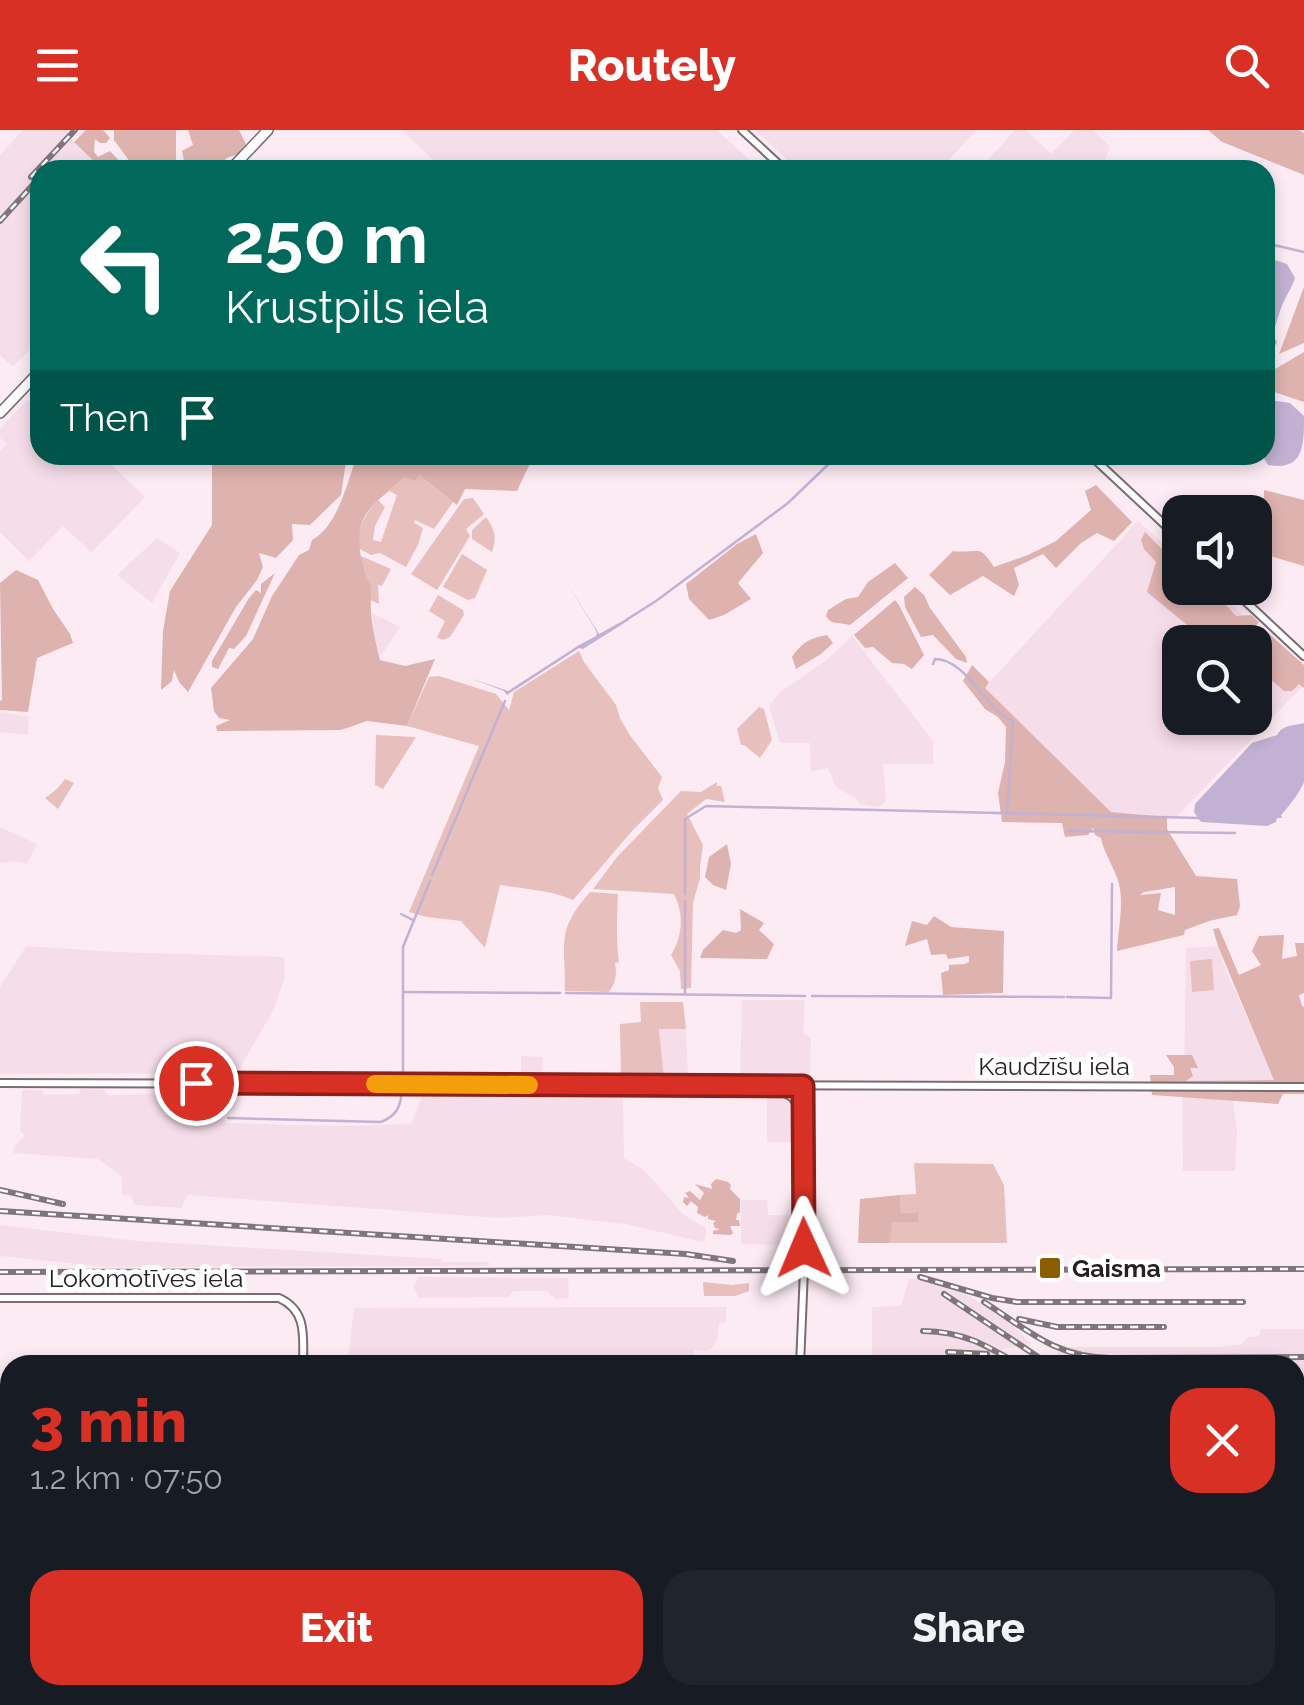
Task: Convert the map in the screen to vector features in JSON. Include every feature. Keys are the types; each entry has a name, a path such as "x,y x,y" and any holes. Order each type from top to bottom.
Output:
{"main road":[{"path":"240,160 268,130"},
{"path":"0,413 30,382"}],"street":[{"path":"742,130 774,160"},
{"path":"1101,465 1162,522"},
{"path":"1249,605 1304,656"},
{"name":"Kaudzīšu iela","path":"0,1083 1304,1087"},
{"path":"771,1086 793,1098 803,1119"},
{"path":"800,1355 803,1086"},
{"name":"Lokomotīves iela","path":"0,1298 279,1298 291,1305 302,1320 303,1355"}],"shaded area":[{"path":"23,130 67,130 93,160 30,160 30,349 13,367 0,355 0,155"},
{"path":"86,130 103,130 110,138 106,143 95,139 94,152 98,157 110,151 119,160 93,160 74,142"},
{"path":"114,130 176,130 176,160 129,160 114,140"},
{"path":"188,130 239,130 246,144 238,154 225,160 184,160 182,151 193,145"},
{"path":"402,130 717,130 749,160 433,160"},
{"path":"755,130 977,130 948,160 787,160"},
{"path":"1015,130 1026,130 1051,154 1074,130 1093,130 1110,146 1105,160 988,160"},
{"path":"1208,130 1298,130 1304,133 1304,175 1275,160 1222,142"},
{"path":"1275,260 1287,264 1295,278 1275,325"},
{"path":"1304,287 1304,343 1279,354"},
{"path":"1304,352 1304,402 1275,392 1275,369"},
{"path":"27,400 30,465 111,465 145,497 91,552 63,526 29,561 0,532 0,452 7,444 0,438 0,429"},
{"path":"1275,401 1290,403 1304,416 1300,454 1280,466 1268,465 1275,465"},
{"path":"212,465 346,465 341,495 310,525 292,524 293,540 276,558 259,553 263,567 257,580 236,607 188,692 174,670 172,681 161,690 163,631 170,591 212,525"},
{"path":"354,465 529,465 517,491 465,489 457,505 419,475 415,481 404,477 375,503 363,520 359,542 372,587 371,614 380,660 405,666 435,659 407,726 367,721 341,730 217,731 216,726 230,720 219,718 214,711 211,688 253,639 272,596 299,555 309,550 312,540 329,524"},
{"path":"419,475 453,502 434,529 415,520 423,528 406,567 380,553 371,555 358,548 366,516 378,500 385,507 373,540 381,542 397,495 389,491 404,477"},
{"path":"1096,485 1132,522 1114,541 1097,533 1056,568 1043,554 1014,568 1019,585 1014,596 983,576 950,595 929,575 953,551 981,552 994,567 1056,541 1091,510 1085,491"},
{"path":"1264,490 1304,500 1304,566 1272,557 1272,495 1264,495"},
{"path":"473,498 484,514 466,529 470,536 437,590 411,574 464,499"},
{"path":"486,517 494,534 492,552 472,539 472,530"},
{"path":"1138,521 1162,543 1162,605 1231,605 1254,625 1162,625 1162,735 1256,735 1176,817 1111,812 984,688"},
{"path":"1145,532 1162,549 1162,604 1147,592 1156,562 1141,540"},
{"path":"756,534 763,553 738,583 751,599 709,620 689,599 686,584"},
{"path":"157,538 180,553 152,603 117,575"},
{"path":"462,554 487,570 475,598 468,600 443,587"},
{"path":"361,556 391,569 382,586 378,585 379,604 370,600 372,587"},
{"path":"895,563 908,578 850,625 828,619 828,610 858,597 868,582"},
{"path":"16,570 38,580 73,643 37,658 28,712 0,710 0,583"},
{"path":"275,573 246,636 234,649 229,648 218,669 212,667 249,598 256,590 261,593 261,584"},
{"path":"564,578 599,634 629,620 507,695 470,678 508,691 596,636"},
{"path":"915,587 967,663 956,659 933,635 921,637 905,607 904,597"},
{"path":"438,595 463,610 464,615 450,637 443,640 437,637 445,621 429,611"},
{"path":"895,600 924,655 912,669 892,663 873,647 865,648 854,635"},
{"path":"1163,605 1226,605 1236,616 1251,615 1259,622 1257,625 1187,625"},
{"path":"372,613 400,627 380,657 374,635"},
{"path":"827,635 833,643 796,669 792,657 799,648"},
{"path":"852,636 933,741 933,764 883,764 886,800 876,807 860,804 836,787 828,768 811,772 810,743 780,743 769,706 779,693 828,659"},
{"path":"1272,636 1304,665 1304,688 1299,684 1292,691 1284,691 1272,681"},
{"path":"1272,641 1304,669 1304,685 1272,718"},
{"path":"579,651 616,705 629,734 662,777 658,788 663,800 573,900 500,885 485,948 461,921 409,912 479,746 407,726 429,677 439,676 496,694 509,710 514,692"},
{"path":"972,665 989,682 985,688 1111,812 1167,817 1167,829 1196,876 1237,879 1237,915 1185,930 1184,935 1117,951 1120,892 1101,838 1093,828 1088,835 1065,837 1062,823 1002,822 998,793 1005,762 1006,727 985,709 963,681","holes":["1175,887 1175,915 1158,910 1161,893 1140,895"]},
{"path":"759,707 764,709 772,740 760,758 741,745 737,729"},
{"path":"2,712 29,717 28,735 0,732"},
{"path":"1304,723 1304,782 1282,818 1267,826 1201,822 1194,812 1195,804 1252,743"},
{"path":"376,735 416,737 383,789 375,785"},
{"path":"65,779 74,783 58,809 45,798"},
{"path":"717,782 725,802 706,799 687,814 703,845 693,903 691,988 681,989 680,971 671,955 681,925 674,894 593,889 617,857 681,791 701,792"},
{"path":"0,827 37,844 27,864 0,863"},
{"path":"727,844 731,864 726,890 705,877 709,857"},
{"path":"590,892 618,894 619,962 615,963 615,982 609,992 565,991 567,928"},
{"path":"740,909 764,923 759,930 774,944 767,959 700,958 723,930 741,930"},
{"path":"934,916 951,927 1004,931 1003,993 943,995 941,973 949,970 949,965 969,962 969,956 948,959 946,954 931,955 927,939 905,946 912,921 927,925"},
{"path":"1219,928 1239,975 1261,965 1252,951 1259,936 1284,935 1282,959 1297,956 1295,943 1304,943 1304,993 1299,995 1304,1007 1304,1094 1283,1094 1278,1104 1152,1095 1150,1075 1174,1075 1166,1055 1192,1055 1198,1068 1190,1068 1193,1076 1186,1081 1274,1080 1218,946 1213,929"},
{"path":"26,946 284,957 285,977 273,1011 237,1073 0,1074 0,987"},
{"path":"1218,946 1275,1080 1184,1081 1186,948"},
{"path":"1212,959 1214,990 1192,992 1190,961"},
{"path":"742,1000 805,1000 803,1033 811,1038 810,1081 740,1080"},
{"path":"640,1002 683,1002 686,1029 659,1029 664,1079 621,1079 620,1024 641,1022"},
{"path":"659,1029 686,1029 688,1079 664,1079"},
{"path":"521,1056 543,1057 542,1080 521,1080"},
{"path":"81,1089 105,1090 107,1095 197,1093 201,1108 223,1104 226,1107 226,1123 347,1126 411,1124 422,1097 623,1098 624,1158 644,1170 683,1214 706,1228 706,1236 703,1242 625,1224 546,1215 498,1218 187,1195 182,1208 134,1205 132,1196 122,1194 122,1177 98,1159 13,1153 25,1135 20,1131 22,1090 43,1090 43,1095 79,1094"},
{"path":"767,1093 783,1096 794,1105 795,1142 767,1142"},
{"path":"1182,1093 1232,1093 1237,1130 1235,1171 1183,1171"},
{"path":"914,1163 993,1164 1004,1185 1007,1243 890,1243 891,1222 917,1222 917,1212 901,1213 900,1195 916,1194"},
{"path":"716,1179 728,1182 740,1199 736,1220 740,1226 730,1226 731,1235 713,1234 720,1229 715,1228 716,1221 697,1213 698,1207 691,1201 687,1206 683,1202 684,1197 689,1198 685,1193 690,1191 700,1200 704,1193 695,1184 712,1189"},
{"path":"900,1195 901,1213 918,1212 918,1222 892,1222 890,1243 858,1243 860,1199"},
{"path":"741,1200 767,1200 768,1215 796,1215 795,1245 741,1244"},
{"path":"0,1225 138,1241 489,1262 489,1266 106,1267 0,1256"},
{"path":"418,1277 568,1278 569,1298 555,1299 547,1291 514,1291 508,1297 419,1298 413,1287"},
{"path":"909,1279 963,1292 1002,1317 1031,1346 1021,1343 1019,1347 1000,1349 1011,1355 872,1355 872,1307 901,1306"},
{"path":"703,1282 749,1283 749,1291 735,1296 704,1296"},
{"path":"726,1307 726,1322 719,1323 713,1347 707,1351 694,1350 694,1355 348,1355 354,1308"},
{"path":"1261,1329 1304,1329 1304,1355 1057,1355 1060,1347 1218,1347 1242,1344 1248,1337 1259,1336"}],"waterway":[{"path":"1275,245 1304,252"},
{"path":"626,620 788,503 828,465"},
{"path":"933,664 935,659 954,665 1013,722"},
{"path":"432,875 505,701"},
{"path":"1007,813 1013,722"},
{"path":"685,894 685,819 706,806 1200,818"},
{"path":"1068,831 1235,833"},
{"path":"403,1079 403,947 430,881"},
{"path":"1067,997 1111,998 1112,884"},
{"path":"685,901 685,993"},
{"path":"401,914 413,920"},
{"path":"403,992 560,993"},
{"path":"566,993 805,996"},
{"path":"812,996 1064,997"},
{"path":"228,1118 381,1122 396,1111 402,1092"}],"railway":[{"path":"47,160 75,130"},
{"path":"0,221 30,188"},
{"path":"0,1190 63,1204"},
{"path":"0,1211 686,1254 733,1261"},
{"path":"0,1272 1304,1269"},
{"path":"920,1277 1017,1302 1243,1302"},
{"path":"944,1294 1035,1355"},
{"path":"984,1302 1042,1340 1084,1355"},
{"path":"1019,1319 1057,1327 1164,1327"},
{"path":"923,1331 973,1340 1002,1355"},
{"path":"948,1352 987,1354"}],"slow traffic":[{"path":"375,1084 529,1085"}],"place":[{"name":"Gaisma","path":"1050,1268"}],"route":[{"path":"196,1083 803,1086 804,1248"}]}
